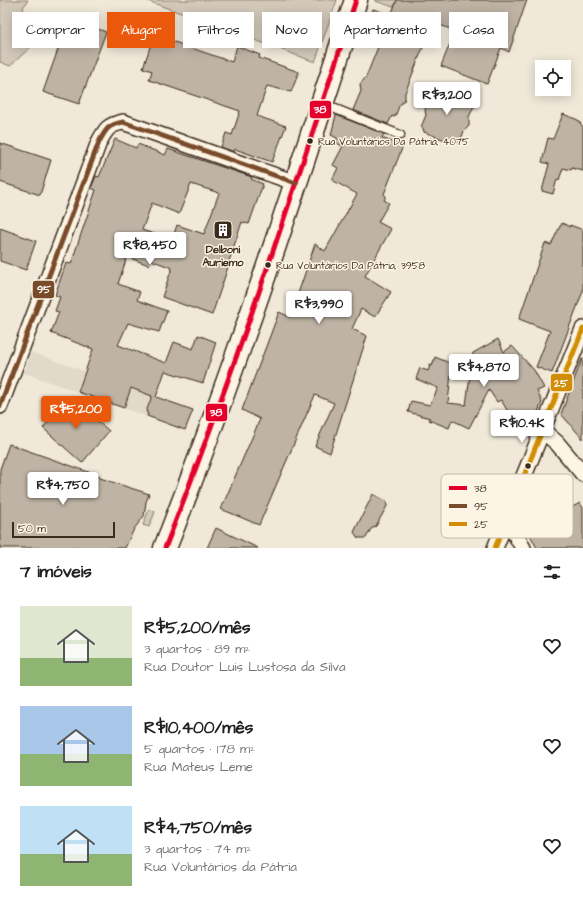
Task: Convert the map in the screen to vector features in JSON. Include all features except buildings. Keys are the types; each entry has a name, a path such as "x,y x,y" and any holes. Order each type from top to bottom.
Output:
{"main road":[{"path":"165,548 197,466 296,183 356,0"}],"street":[{"path":"0,406 98,142 112,124 123,122 296,183"},
{"path":"525,474 579,345 583,329"},
{"path":"542,430 557,443 583,474"},
{"path":"495,548 499,538"},
{"path":"517,538 523,548"}],"lane":[{"path":"322,103 400,135"}],"shaded area":[{"path":"0,0 28,0 23,8 24,12 12,12 12,48 30,48 10,66 0,62"},
{"path":"145,0 337,0 333,12 330,12 330,20 322,42 322,12 262,12 262,43 254,40 254,12 183,12 183,14"},
{"path":"397,0 394,7 375,1"},
{"path":"277,48 320,48 315,62"},
{"path":"31,352 193,410 185,430 24,373"},
{"path":"149,509 155,512 149,527 143,525"}],"transit line":[{"name":"38","path":"165,548 241,344 356,0"},
{"name":"95","path":"0,406 99,142 111,126 123,122 296,183"},
{"name":"25","path":"525,474 583,329"},
{"name":"25","path":"495,548 499,538"}],"place":[{"name":"Rua Voluntários Da Pátria, 4075","path":"310,141"},
{"name":"Delboni Auriemo","path":"223,230"},
{"name":"Rua Voluntários Da Pátria, 3958","path":"268,265"}]}
